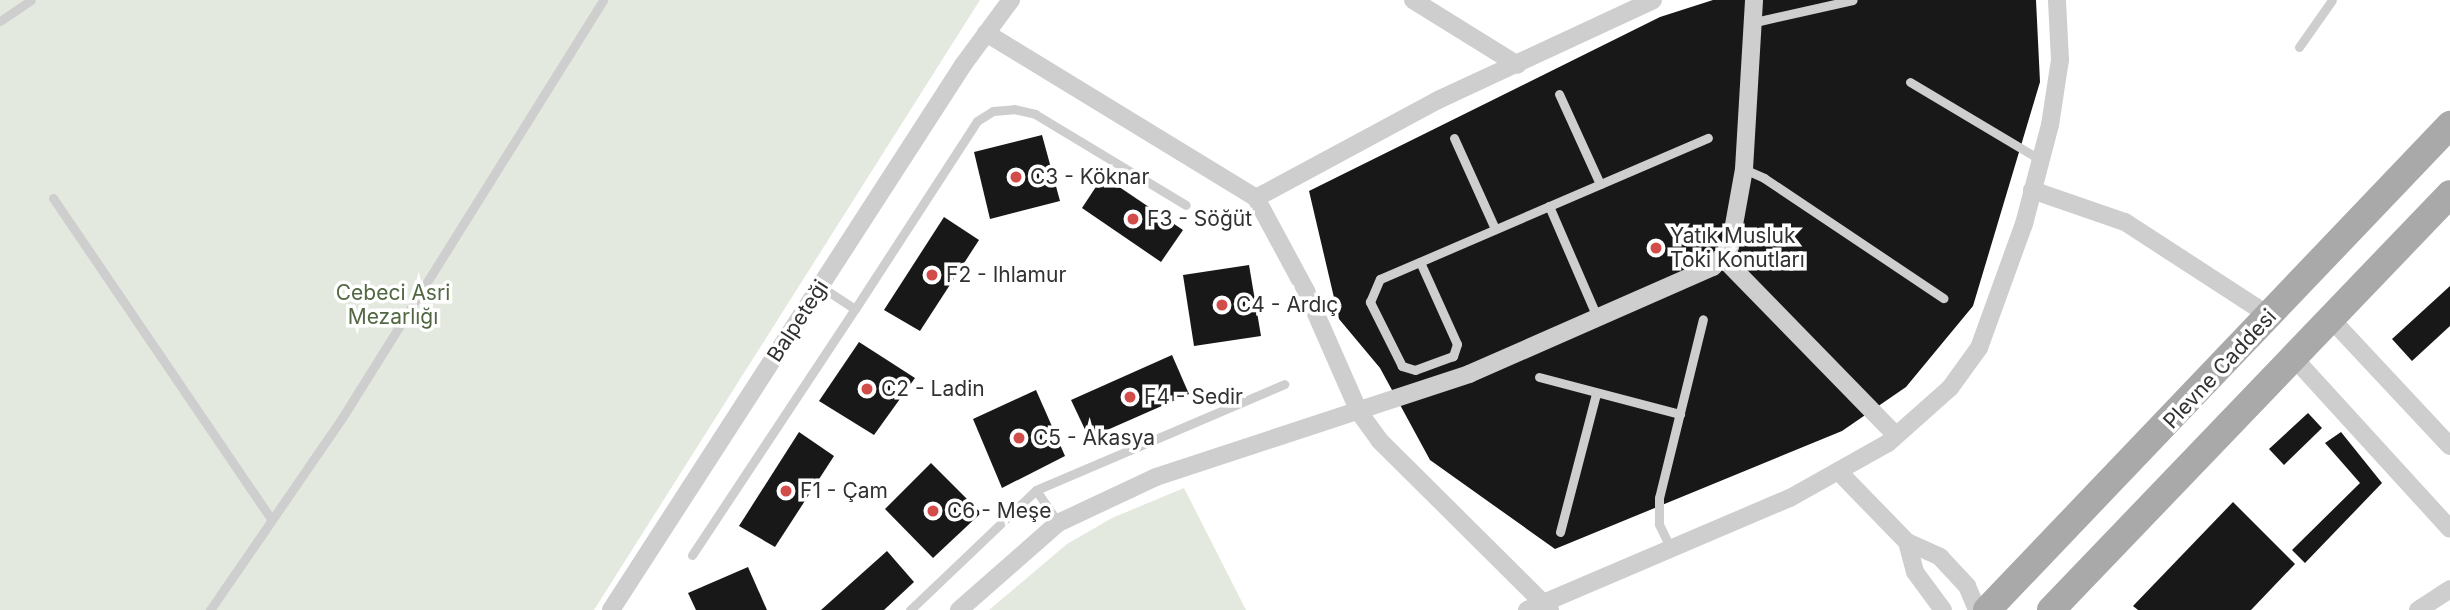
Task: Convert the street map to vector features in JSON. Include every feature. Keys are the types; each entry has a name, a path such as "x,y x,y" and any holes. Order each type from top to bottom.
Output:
{"main road":[{"name":"Plevne Caddesi","path":"1987,610 2450,125"},
{"path":"2051,610 2450,194"}],"street":[{"name":"Balpeteği","path":"611,610 986,33 1011,0"},
{"path":"1413,0 1518,65"},
{"path":"1256,198 1438,100 1653,0"},
{"path":"959,610 1058,523 1179,467 1359,412 1469,374 1713,267 1730,247 1744,169 1755,22 1754,0"},
{"path":"1527,610 1547,606 1790,498 1896,435 1950,388 1979,348 2032,190 2060,60 2057,0"},
{"path":"986,33 1256,198 1306,291 1359,412 1379,440 1547,606"},
{"path":"2032,190 2124,222 2270,316"},
{"path":"1722,257 1896,435"},
{"path":"2331,319 2450,446"},
{"path":"2294,358 2450,529"},
{"path":"1839,471 1907,542 1940,557 1967,586 1977,610"},
{"path":"1907,542 1915,572 1943,610"},
{"path":"2425,608 2450,589"}],"lane":[{"path":"0,21 31,0"},
{"path":"210,610 342,418 603,0"},
{"path":"1755,22 1853,0"},
{"path":"2299,47 2332,0"},
{"path":"1910,82 2039,159"},
{"path":"1559,93 1600,184"},
{"path":"692,555 976,121 993,111 1014,109 1034,114 1186,205"},
{"path":"1454,138 1495,229"},
{"path":"1420,262 1457,344 1453,356 1415,370 1402,366 1370,302 1380,279 1708,138"},
{"path":"1744,169 1764,178 1943,298"},
{"path":"53,198 272,520"},
{"path":"1549,206 1598,319"},
{"path":"821,286 855,309"},
{"path":"1671,549 1660,524 1659,498 1703,319"},
{"path":"1539,377 1680,414"},
{"path":"911,610 1036,490 1284,384"},
{"path":"1560,532 1597,394"},
{"path":"1036,490 1058,523"}],"green space":[{"name":"Cebeci Asri Mezarlığı","path":"0,0 980,0 594,610 0,610"},
{"path":"1184,488 1246,610 989,610 1067,544 1112,518"}],"building":[{"name":"Yatık Musluk Toki Konutları","path":"1713,0 2036,0 2040,82 1973,306 1906,387 1842,431 1555,549 1430,460 1380,368 1339,319 1309,191 1660,17"},
{"name":"C3 - Köknar","path":"1042,135 1060,201 990,219 974,152"},
{"name":"F3 - Söğüt","path":"1103,176 1183,230 1161,262 1082,208"},
{"name":"F2 - Ihlamur","path":"944,217 979,240 920,331 884,310"},
{"name":"C4 - Ardıç","path":"1249,265 1261,336 1194,346 1183,275"},
{"path":"2450,286 2450,326 2412,361 2392,339"},
{"name":"C2 - Ladin","path":"859,342 915,378 874,435 819,401"},
{"name":"F4 - Sedir","path":"1172,355 1189,394 1089,438 1071,400"},
{"name":"C5 - Akasya","path":"1036,390 1065,456 1002,488 973,419"},
{"path":"2308,413 2322,428 2284,465 2269,449"},
{"name":"F1 - Çam","path":"799,432 834,456 775,547 739,526"},
{"path":"2341,432 2382,483 2305,563 2292,550 2360,483 2325,443"},
{"name":"C6 - Meşe","path":"931,463 981,513 933,558 885,509"},
{"path":"2233,502 2295,564 2251,610 2138,610 2133,606"},
{"path":"887,551 914,582 884,610 821,610"},
{"path":"748,567 767,610 696,610 688,593"}],"place":[{"name":"C3 - Köknar","path":"1016,177"},
{"name":"F3 - Söğüt","path":"1133,219"},
{"name":"Yatık Musluk Toki Konutları","path":"1656,248"},
{"name":"F2 - Ihlamur","path":"932,275"},
{"name":"C4 - Ardıç","path":"1222,305"},
{"name":"C2 - Ladin","path":"867,389"},
{"name":"F4 - Sedir","path":"1130,397"},
{"name":"C5 - Akasya","path":"1019,438"},
{"name":"F1 - Çam","path":"786,491"},
{"name":"C6 - Meşe","path":"933,511"}]}
